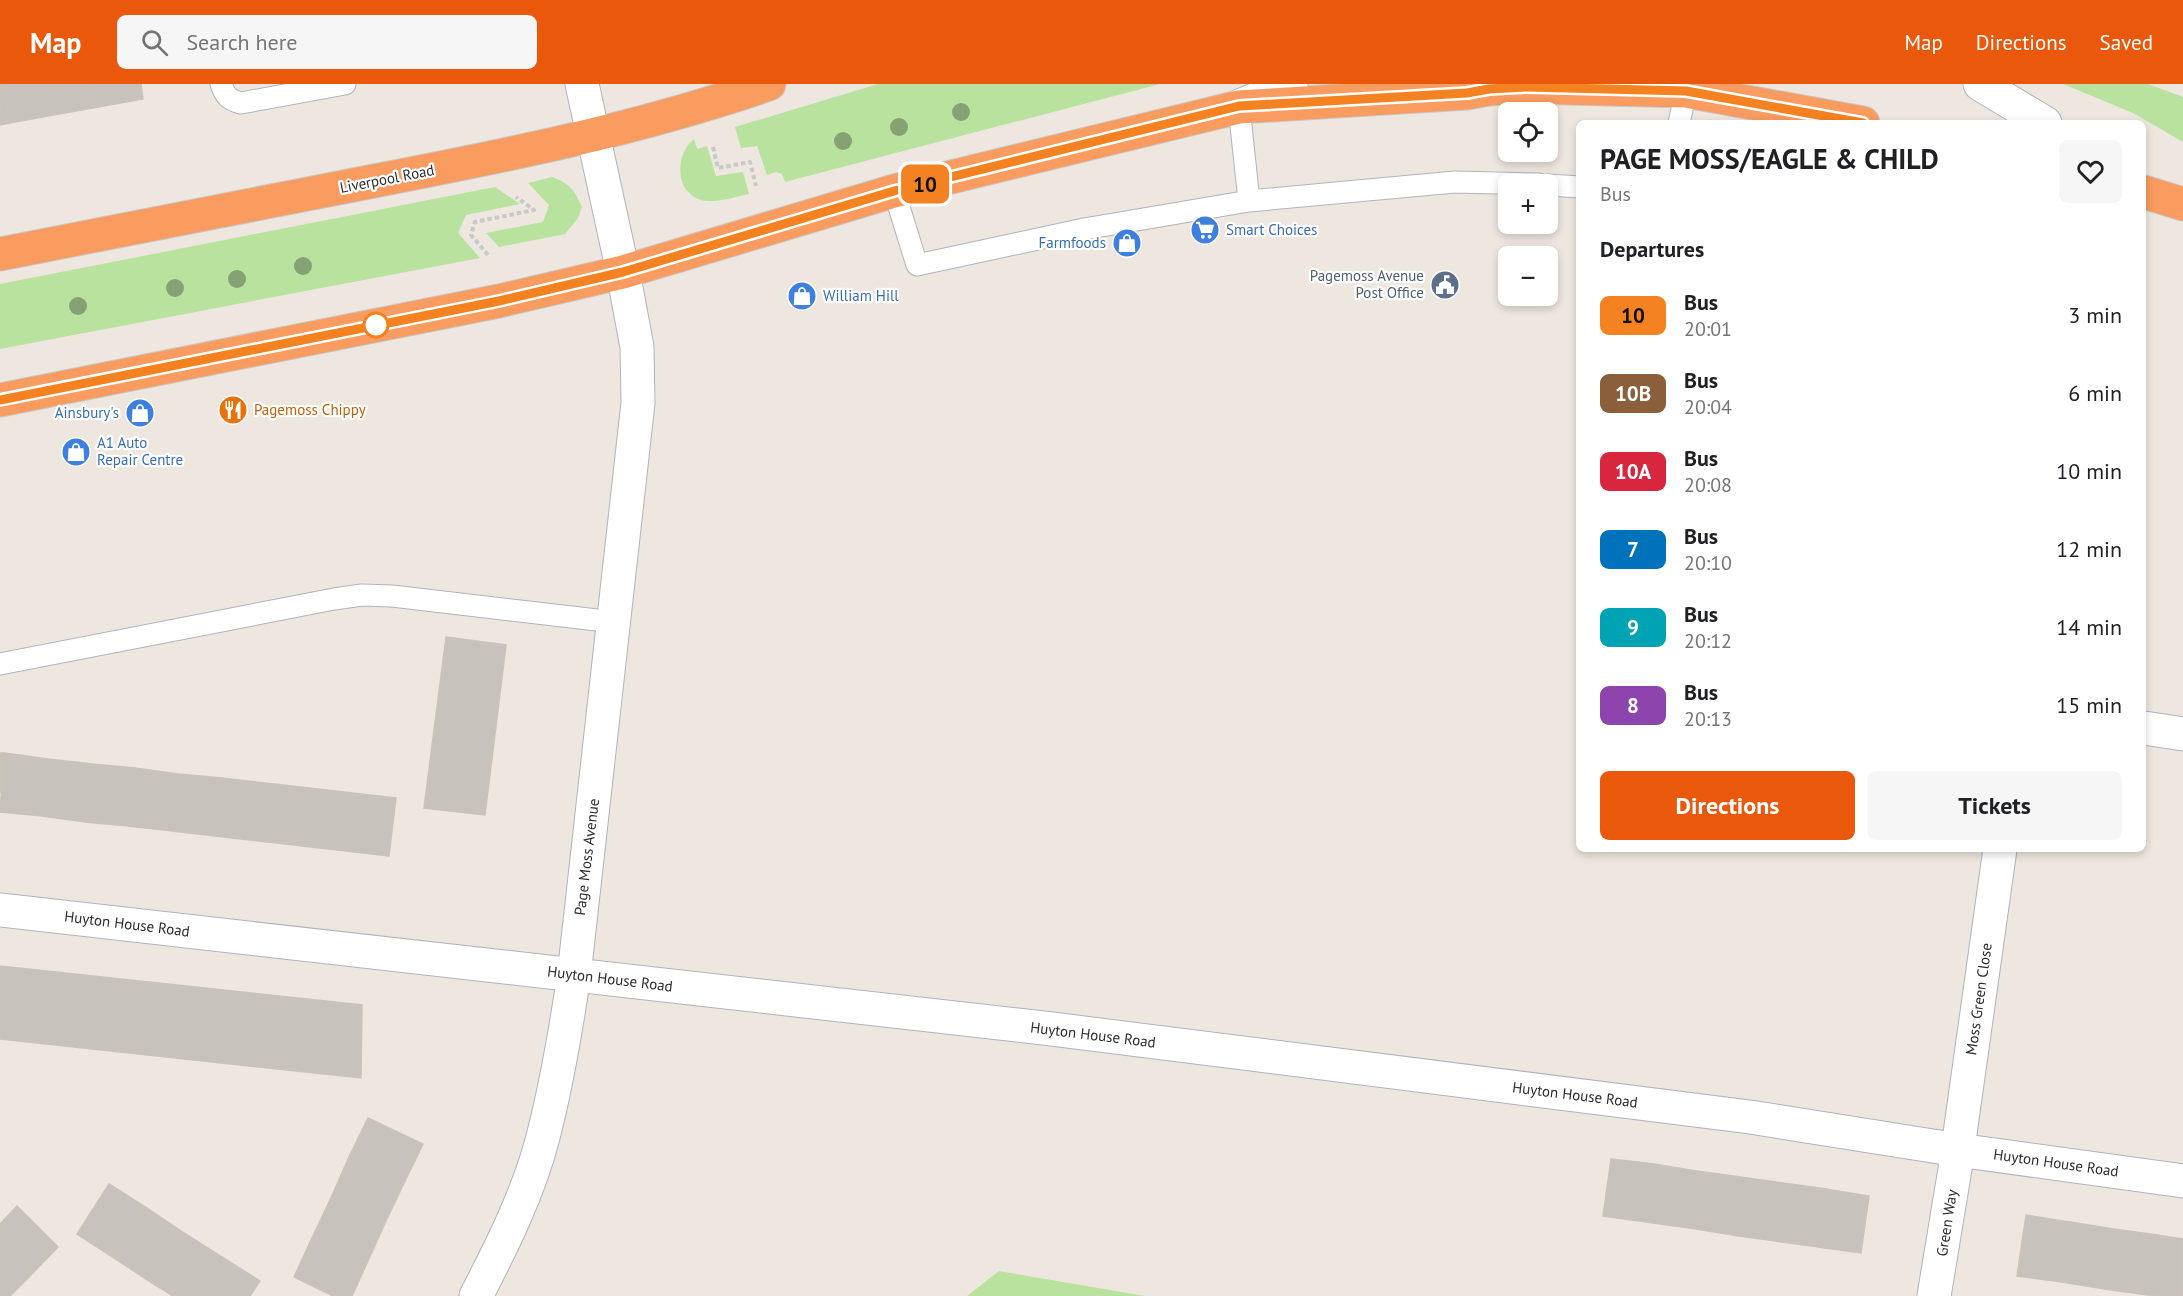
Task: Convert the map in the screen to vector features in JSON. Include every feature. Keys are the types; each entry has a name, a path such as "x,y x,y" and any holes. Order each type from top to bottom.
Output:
{"highway":[{"name":"Liverpool Road","path":"0,255 464,164 592,136 704,107 769,84"},
{"path":"0,400 499,301 623,272 894,191 1239,106 1467,93 1526,87 1686,91 1846,120"}],"street":[{"name":"Page Moss Avenue","path":"476,1296 517,1209 543,1138 565,1039 638,403 637,347 582,84"},
{"path":"1239,106 1291,84"},
{"path":"1980,84 2040,120"},
{"path":"2146,184 2166,199"},
{"path":"2146,728 2183,734"},
{"name":"Moss Green Close","path":"1958,1150 2000,852"},
{"name":"Huyton House Road","path":"0,910 1052,1029 1750,1117 1958,1150 2183,1180"},
{"name":"Green Way","path":"1934,1296 1958,1150"}],"lane":[{"path":"221,84 225,95 241,103 345,84"},
{"path":"1679,120 1686,91"},
{"path":"1239,106 1249,201"},
{"path":"894,191 917,265 1084,229 1249,201 1455,182 1498,183"},
{"path":"1558,186 1576,187"},
{"path":"0,664 362,595 392,596 614,622"}],"path":[{"path":"711,137 718,168 750,162 757,188"},
{"path":"488,255 471,235 476,222 534,210 508,191"}],"green space":[{"path":"878,84 1160,84 785,182 782,174 776,172 767,175 757,146 741,148 735,127"},
{"path":"2063,84 2148,84 2183,97 2183,142 2133,113"},
{"path":"694,139 697,149 707,146 716,176 743,172 749,194 723,200 704,201 690,194 681,179 680,170 684,153"},
{"path":"552,177 571,188 582,207 578,218 565,234 499,247 486,233 543,222 549,205 528,183"},
{"path":"495,187 520,204 466,215 458,233 480,258 0,349 0,284"},
{"path":"999,1271 1145,1296 967,1296"}],"building":[{"path":"0,84 3,84 10,123 0,125"},
{"path":"3,84 49,84 54,115 10,123"},
{"path":"49,84 95,84 99,107 54,115"},
{"path":"95,84 141,84 143,99 99,107"},
{"path":"446,637 506,645 485,815 424,808"},
{"path":"0,753 4,753 0,793"},
{"path":"4,753 48,759 42,816 0,812"},
{"path":"48,759 92,764 85,822 42,816"},
{"path":"92,764 135,768 128,826 85,822"},
{"path":"135,768 178,774 172,831 128,826"},
{"path":"178,774 222,778 215,836 172,831"},
{"path":"222,778 265,783 259,841 215,836"},
{"path":"265,783 309,788 302,846 259,841"},
{"path":"309,788 352,793 346,851 302,846"},
{"path":"352,793 396,798 389,856 346,851"},
{"path":"0,966 362,1005 361,1078 0,1039"},
{"path":"368,1118 423,1144 404,1183 349,1157"},
{"path":"349,1157 404,1183 385,1223 331,1198"},
{"path":"1611,1159 1654,1164 1646,1222 1603,1216"},
{"path":"1654,1164 1697,1171 1689,1228 1646,1222"},
{"path":"1697,1171 1740,1177 1732,1235 1689,1228"},
{"path":"1740,1177 1783,1183 1775,1241 1732,1235"},
{"path":"1783,1183 1826,1189 1818,1247 1775,1241"},
{"path":"109,1184 147,1208 114,1258 77,1234"},
{"path":"1826,1189 1869,1196 1861,1253 1818,1247"},
{"path":"331,1198 385,1223 367,1263 312,1238"},
{"path":"17,1206 58,1247 29,1277 0,1248 0,1224"},
{"path":"147,1208 184,1233 152,1283 114,1258"},
{"path":"2026,1215 2070,1222 2061,1282 2017,1276"},
{"path":"2070,1222 2114,1229 2104,1289 2061,1282"},
{"path":"2114,1229 2157,1235 2148,1295 2104,1289"},
{"path":"184,1233 222,1257 197,1296 173,1296 152,1283"},
{"path":"2157,1235 2183,1239 2183,1296 2148,1295"},
{"path":"312,1238 367,1263 352,1296 333,1296 294,1277"},
{"path":"0,1248 29,1277 10,1296 0,1296"},
{"path":"222,1257 260,1281 250,1296 197,1296"}],"bus line":[{"name":"10","path":"0,400 499,301 623,272 894,191 1239,106 1467,93 1526,87 1686,91 1847,120"}],"place":[{"name":"Smart Choices","path":"1205,230"},
{"name":"Farmfoods","path":"1127,243"},
{"name":"Pagemoss Avenue Post Office","path":"1445,285"},
{"name":"William Hill","path":"802,296"},
{"name":"Pagemoss Chippy","path":"233,410"},
{"name":"Ainsbury's","path":"140,413"},
{"name":"A1 Auto Repair Centre","path":"76,452"}]}
